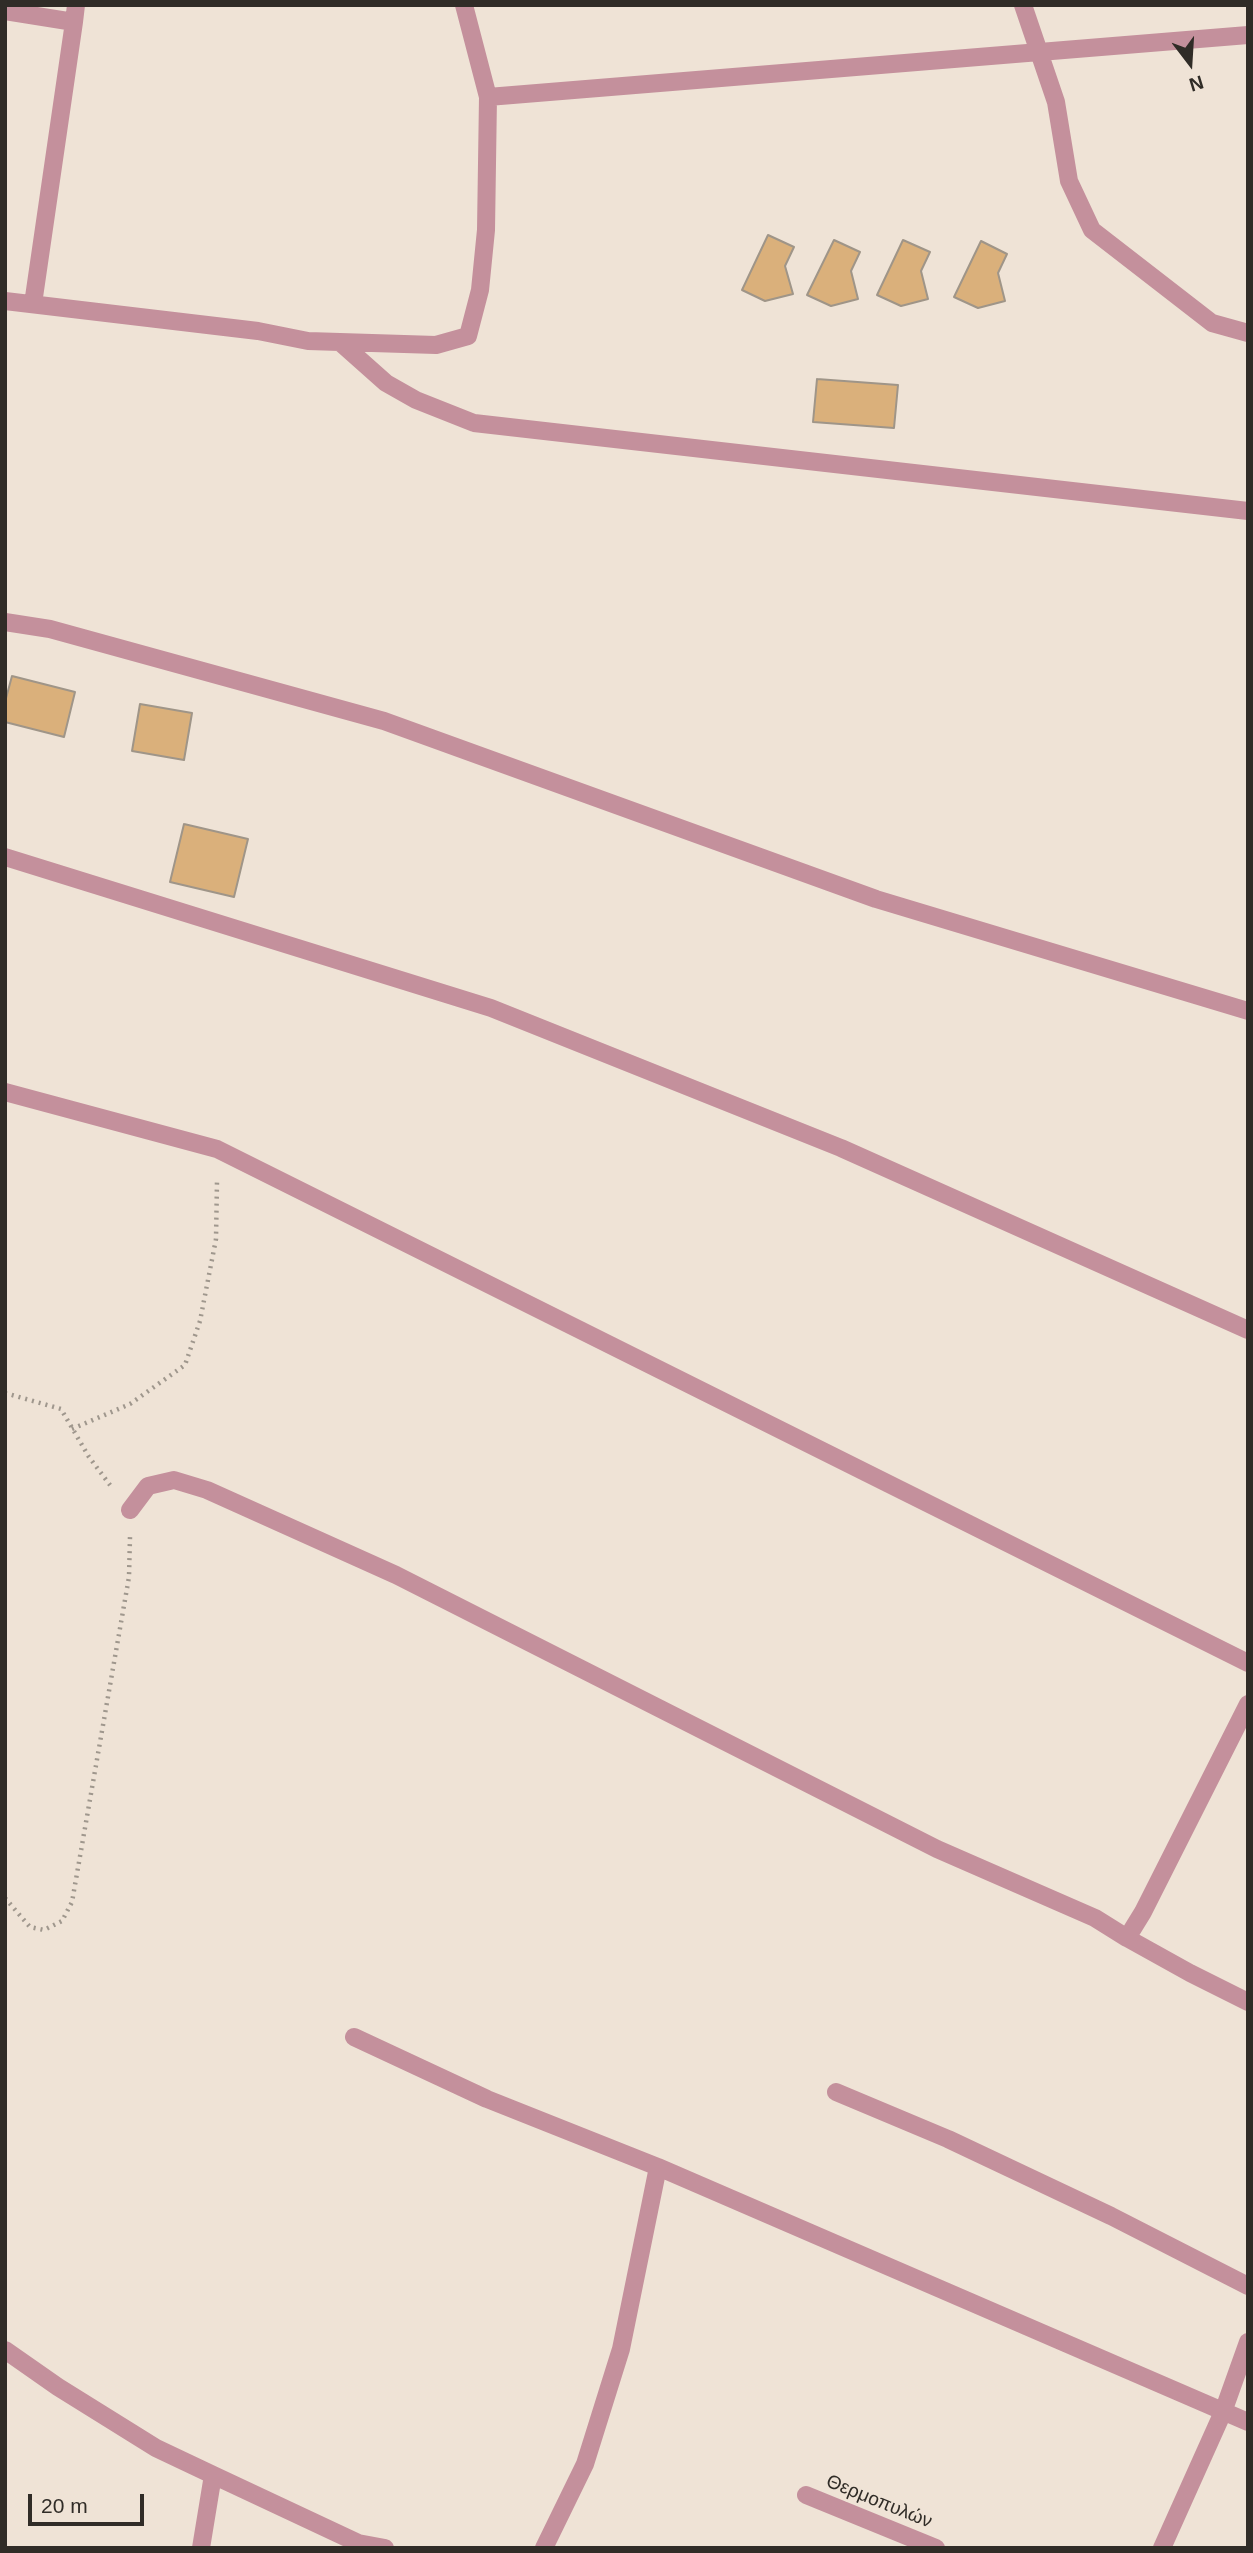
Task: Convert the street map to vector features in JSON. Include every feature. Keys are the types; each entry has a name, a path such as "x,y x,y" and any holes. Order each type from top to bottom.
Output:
{"street":[{"path":"5,301 258,331 308,341 436,345 468,335 480,290 486,230 488,97 464,5"},
{"path":"1023,5 1056,102 1069,181 1092,230 1212,323 1248,333"},
{"path":"5,12 75,13 33,304"},
{"path":"488,97 1248,35"},
{"path":"341,343 386,383 416,400 474,423 1248,511"},
{"path":"5,622 50,629 384,721 876,898 1248,1011"},
{"path":"5,856 491,1008 842,1148 1248,1330"},
{"path":"5,1092 217,1149 1248,1663"},
{"path":"130,1510 148,1486 174,1480 207,1490 396,1576 937,1849 1095,1918 1190,1973 1248,2001"},
{"path":"1127,1938 1143,1912 1248,1704"},
{"path":"354,2037 487,2099 658,2167 1248,2422"},
{"path":"836,2092 948,2139 1111,2216 1248,2286"},
{"path":"544,2548 584,2464 621,2349 658,2167"},
{"path":"1162,2548 1223,2412 1248,2342"},
{"path":"5,2350 58,2387 156,2448 358,2543 385,2548"},
{"path":"201,2548 213,2475"},
{"name":"Θερμοπυλών","path":"806,2495 936,2548"}],"path":[{"path":"72,1429 130,1404 185,1365 200,1321 216,1239 217,1149"},
{"path":"5,1394 61,1409 89,1457 130,1510 129,1577 72,1902 62,1921 44,1930 30,1927 5,1898"}],"building":[{"path":"768,235 794,247 785,266 793,294 765,301 742,290"},
{"path":"834,240 860,252 851,271 858,299 831,306 807,295"},
{"path":"903,240 930,252 921,271 928,299 901,306 877,295"},
{"path":"981,241 1007,254 998,273 1005,301 978,308 954,297"},
{"path":"817,379 898,385 894,428 813,422"},
{"path":"12,676 75,692 64,737 5,722 5,702"},
{"path":"140,704 192,713 184,760 132,751"},
{"path":"184,824 248,839 234,897 170,882"}]}
